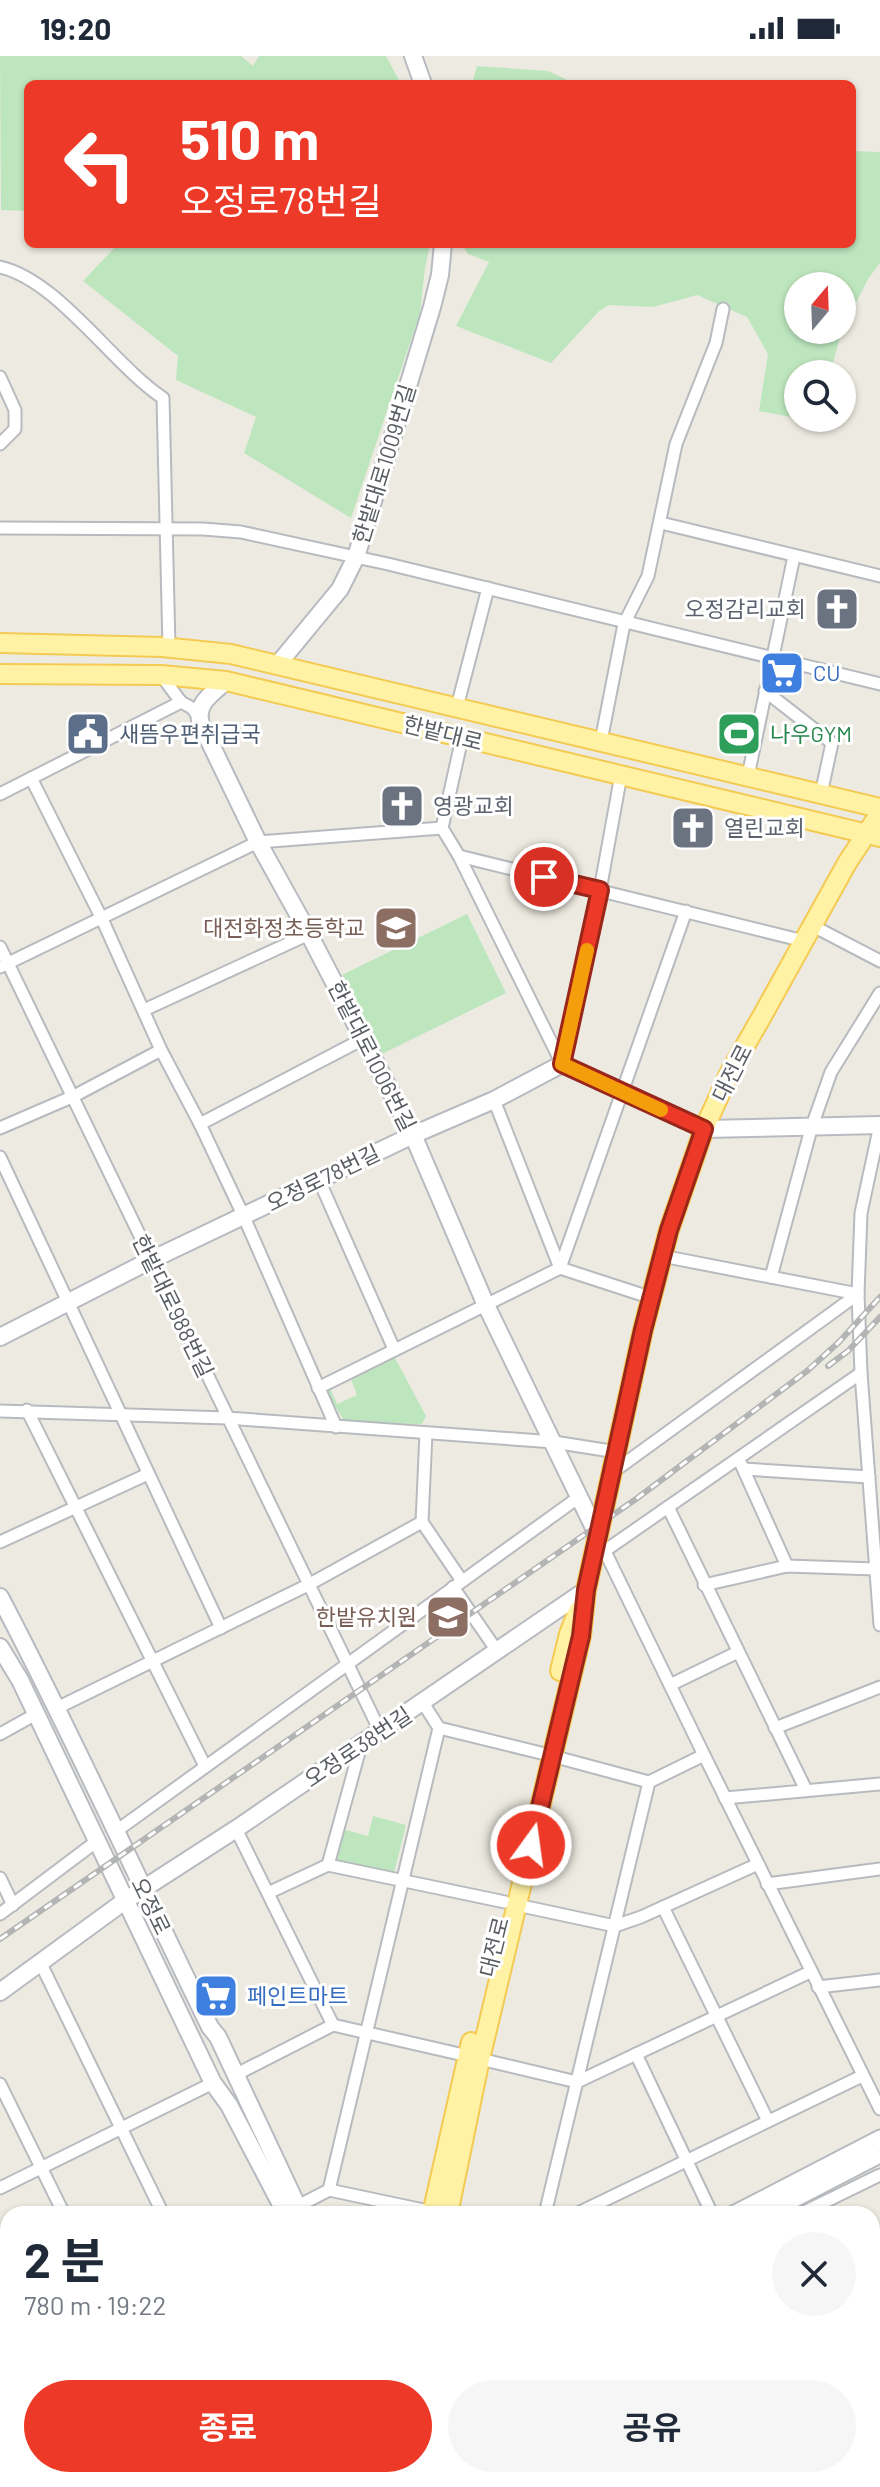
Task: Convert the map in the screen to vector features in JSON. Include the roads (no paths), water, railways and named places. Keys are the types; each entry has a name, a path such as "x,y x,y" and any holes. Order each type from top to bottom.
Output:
{"main road":[{"name":"한밭대로","path":"0,643 169,647 279,663 748,776 880,811"},
{"name":"한밭대로","path":"0,674 161,675 226,681 873,836"},
{"name":"대전로","path":"440,2206 546,1754 569,1634 602,1543 612,1472 662,1256 704,1129 730,1072 847,863 873,836 880,811"}],"street":[{"path":"413,56 422,80"},
{"name":"한밭대로1009번길","path":"279,663 340,589 356,557 432,307 443,248"},
{"path":"0,267 17,272 58,302 145,386 163,398 169,647"},
{"path":"601,741 624,624 648,576 676,444 716,343 723,309"},
{"path":"0,377 15,410 15,429 0,444"},
{"path":"661,523 880,576"},
{"path":"0,528 241,532 488,588 624,624 880,684"},
{"path":"748,776 794,556"},
{"path":"457,707 488,588"},
{"path":"161,675 181,702 192,708 199,717"},
{"path":"199,717 204,701 226,681"},
{"path":"765,691 832,743 821,794"},
{"path":"0,794 181,702"},
{"name":"한밭대로1006번길","path":"199,717 258,842 413,1135 485,1303 602,1543"},
{"path":"462,738 442,828 459,856 562,1064 704,1129 811,1129 880,1125 861,1213 858,1294 880,1625"},
{"path":"562,1064 600,890 621,775"},
{"path":"31,778 244,1217 336,1427"},
{"path":"4,965 258,842 442,828"},
{"path":"459,856 686,911 808,933 880,961"},
{"path":"560,1268 686,911"},
{"path":"144,1010 309,934"},
{"name":"한밭대로988번길","path":"0,947 4,965 74,1096 380,1731"},
{"path":"771,1277 811,1129 831,1072 880,993"},
{"path":"200,1124 363,1039"},
{"path":"0,1128 74,1096 161,1050"},
{"name":"오정로78번길","path":"0,1337 151,1260 413,1135 494,1100 562,1064"},
{"path":"494,1100 560,1268"},
{"path":"0,1157 221,1628"},
{"path":"319,1180 394,1349"},
{"path":"662,1256 858,1294"},
{"path":"318,1388 560,1268 652,1298"},
{"path":"612,1472 858,1294"},
{"path":"861,1373 741,1464 602,1543 810,1972 880,2109"},
{"path":"27,1410 205,1766"},
{"path":"0,1411 227,1418 554,1442 617,1452"},
{"path":"426,1433 422,1522 497,1651"},
{"path":"741,1464 869,1477"},
{"path":"741,1464 787,1566"},
{"path":"0,1542 148,1474"},
{"path":"115,1832 579,1497"},
{"path":"668,1507 806,1790"},
{"path":"57,1708 308,1585 422,1522"},
{"path":"704,1585 787,1566 875,1569"},
{"name":"오정로38번길","path":"0,1992 126,1900 361,1745 586,1590"},
{"name":"오정로","path":"0,1597 235,2075 293,2206"},
{"name":"오정로","path":"0,1647 20,1680 213,2083 292,2206"},
{"path":"670,1685 738,1652"},
{"path":"775,1728 880,1687"},
{"path":"423,1703 439,1728 649,1782 704,1755"},
{"path":"0,1734 36,1714"},
{"path":"329,2190 439,1728"},
{"path":"328,1865 361,1745"},
{"path":"547,2206 649,1782"},
{"path":"725,1798 880,1784"},
{"path":"236,1829 333,2025"},
{"path":"0,1914 97,1841"},
{"path":"268,1893 328,1865 615,1926 758,1864"},
{"path":"767,1884 880,1869"},
{"path":"0,1878 13,1905"},
{"path":"663,1907 768,2121"},
{"path":"41,1964 159,2206"},
{"path":"235,2075 333,2025 577,2082 810,1972"},
{"path":"818,1987 880,1980"},
{"path":"636,2054 708,2206"},
{"path":"593,2206 862,2076"},
{"path":"0,2188 213,2083"},
{"path":"0,2084 60,2206"},
{"path":"744,2206 880,2136"},
{"path":"783,2206 880,2145"},
{"path":"767,2206 880,2157"},
{"path":"816,2206 880,2175"},
{"path":"303,2206 329,2190 405,2206"}],"railway":[{"path":"0,1939 636,1499 807,1371 839,1342 880,1297"},
{"path":"828,1366 848,1351 880,1317"}],"place":[{"name":"오정감리교회","path":"837,609"},
{"name":"CU","path":"782,673"},
{"name":"새뜸우편취급국","path":"88,734"},
{"name":"나우GYM","path":"739,734"},
{"name":"영광교회","path":"402,806"},
{"name":"열린교회","path":"693,828"},
{"name":"대전화정초등학교","path":"396,928"},
{"name":"한밭유치원","path":"448,1617"},
{"name":"페인트마트","path":"216,1996"}]}
